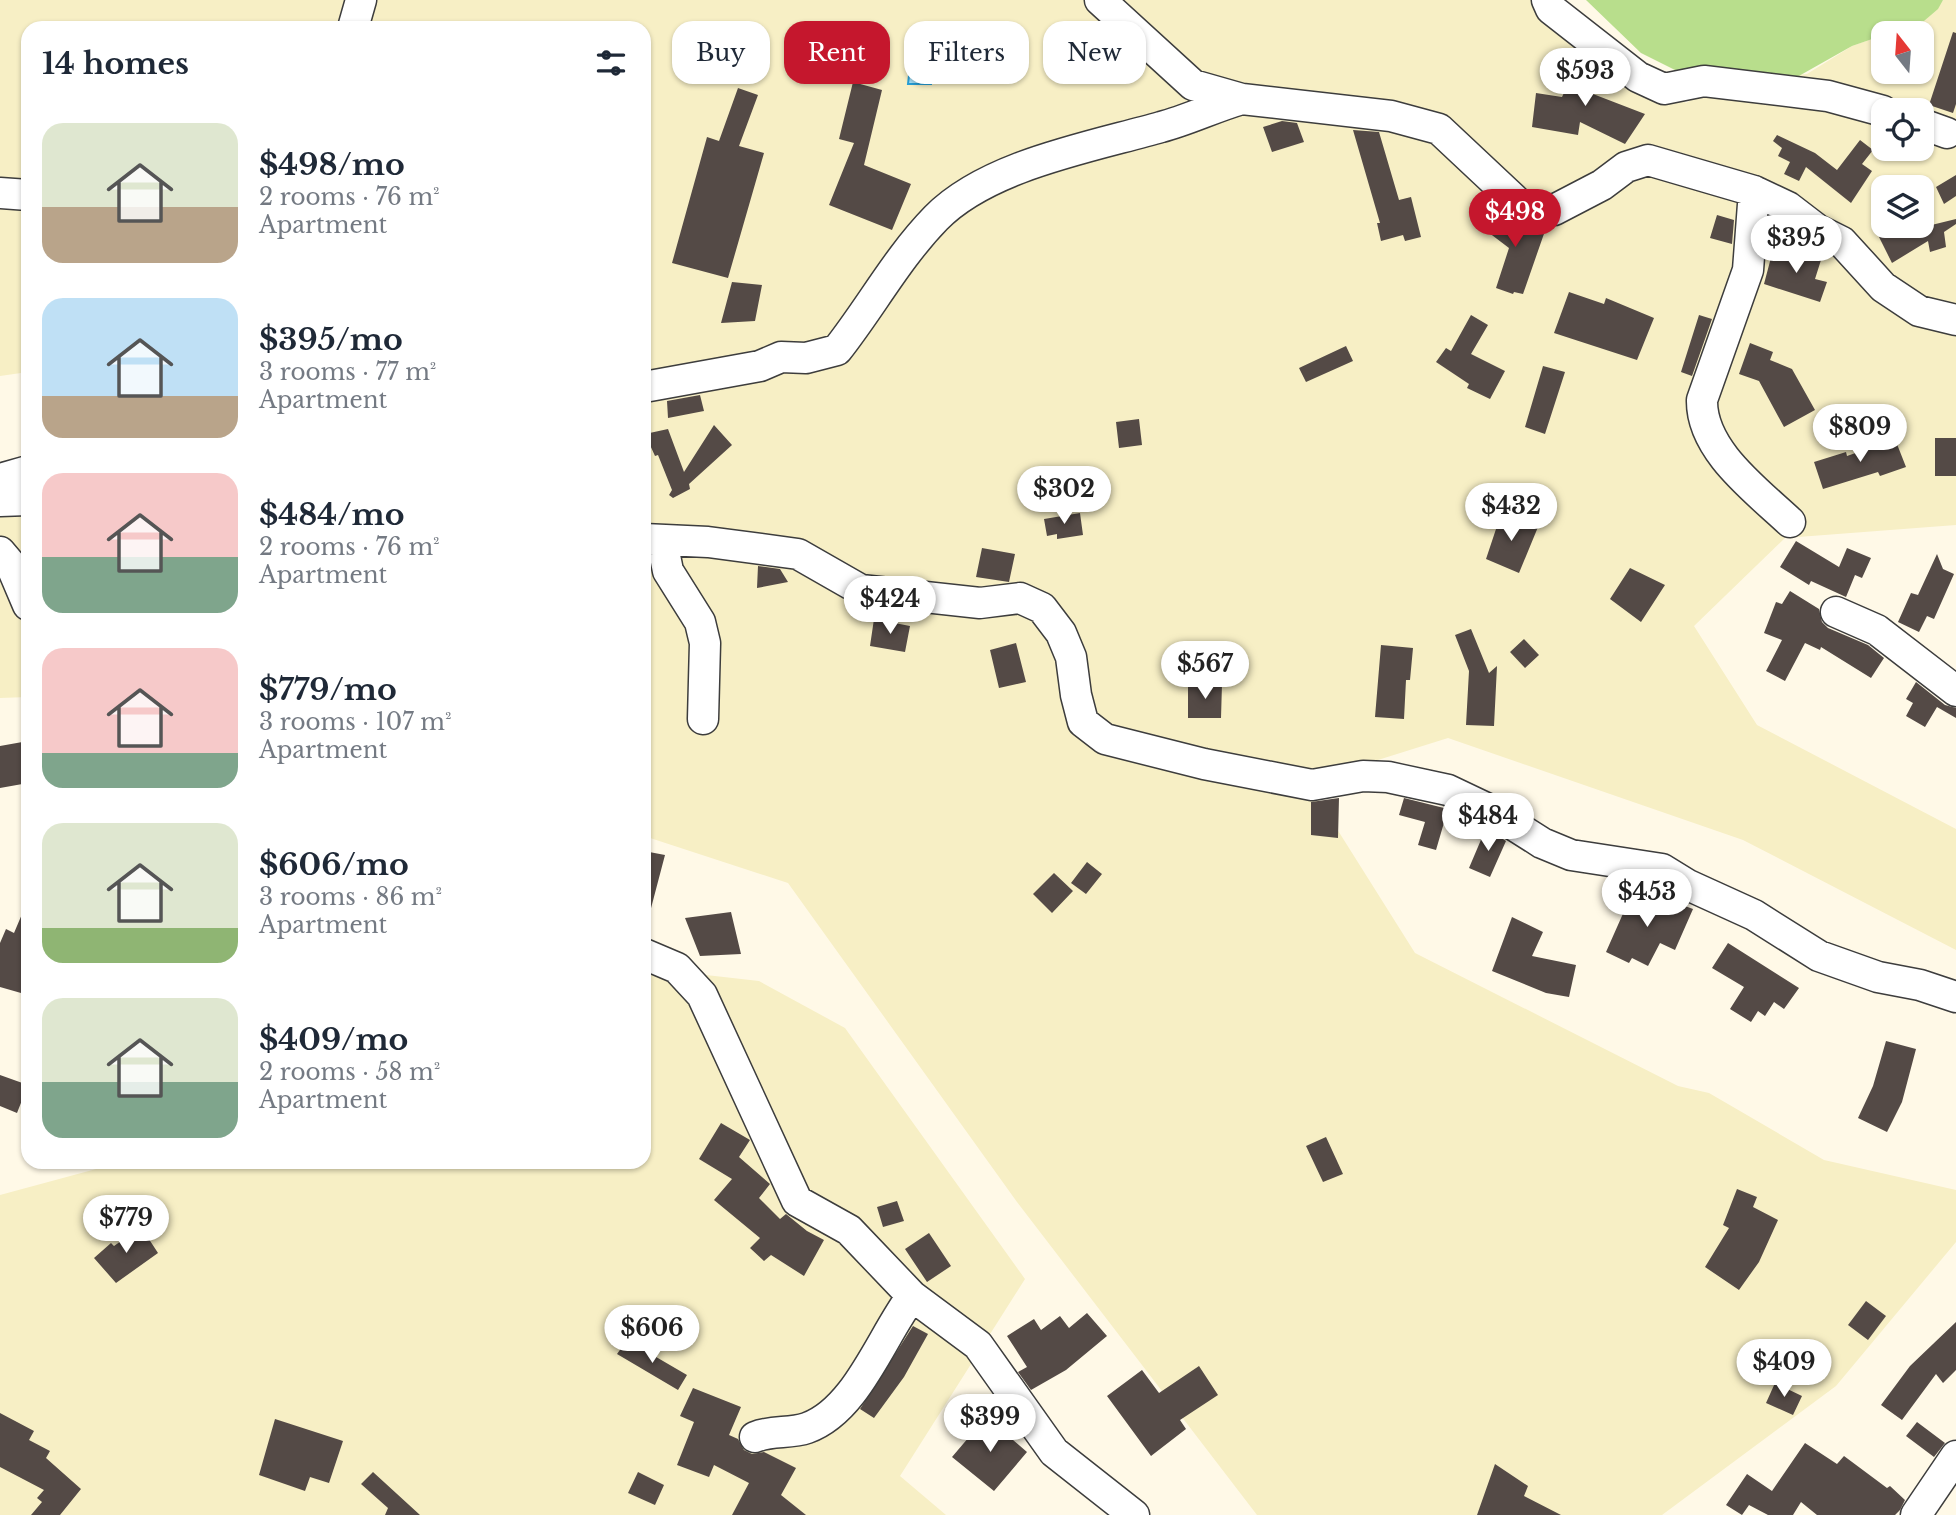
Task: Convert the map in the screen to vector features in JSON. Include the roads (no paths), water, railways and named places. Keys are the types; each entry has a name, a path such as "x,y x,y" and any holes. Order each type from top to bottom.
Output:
{"street":[{"path":"355,21 361,0"},
{"path":"1100,0 1193,85 1242,99 1391,116 1439,129 1520,205 1554,210 1602,185 1626,167 1648,160 1754,191 1788,207 1818,230 1842,242 1883,287 1919,311 1956,320"},
{"path":"1547,0 1551,9 1627,68 1664,89 1704,81 1828,96 1871,108"},
{"path":"651,386 760,366 781,357 806,358 837,350 908,249 938,216 979,188 1041,161 1165,126 1242,99"},
{"path":"1754,191 1748,270 1702,400 1702,418 1708,435 1750,485 1790,522"},
{"path":"0,193 21,194"},
{"path":"0,479 21,473"},
{"path":"0,501 21,500"},
{"path":"703,719 705,653 700,622 668,571 653,540 708,542 798,554 861,590 979,603 1020,598 1042,608 1061,633 1071,657 1083,722 1105,739 1204,764 1311,785 1363,776 1388,777 1448,790 1490,810 1542,843 1571,855 1662,869 1688,885 1754,915 1819,956 1878,977 1920,985 1956,998"},
{"path":"0,552 11,565 21,589"},
{"path":"1836,612 1877,630 1956,691"},
{"path":"651,957 677,968 702,995 797,1201 849,1230 912,1296 978,1345 1054,1451 1134,1515"},
{"path":"755,1437 769,1431 805,1429 823,1421 847,1402 912,1296"},
{"path":"1916,1515 1956,1456"}]}
